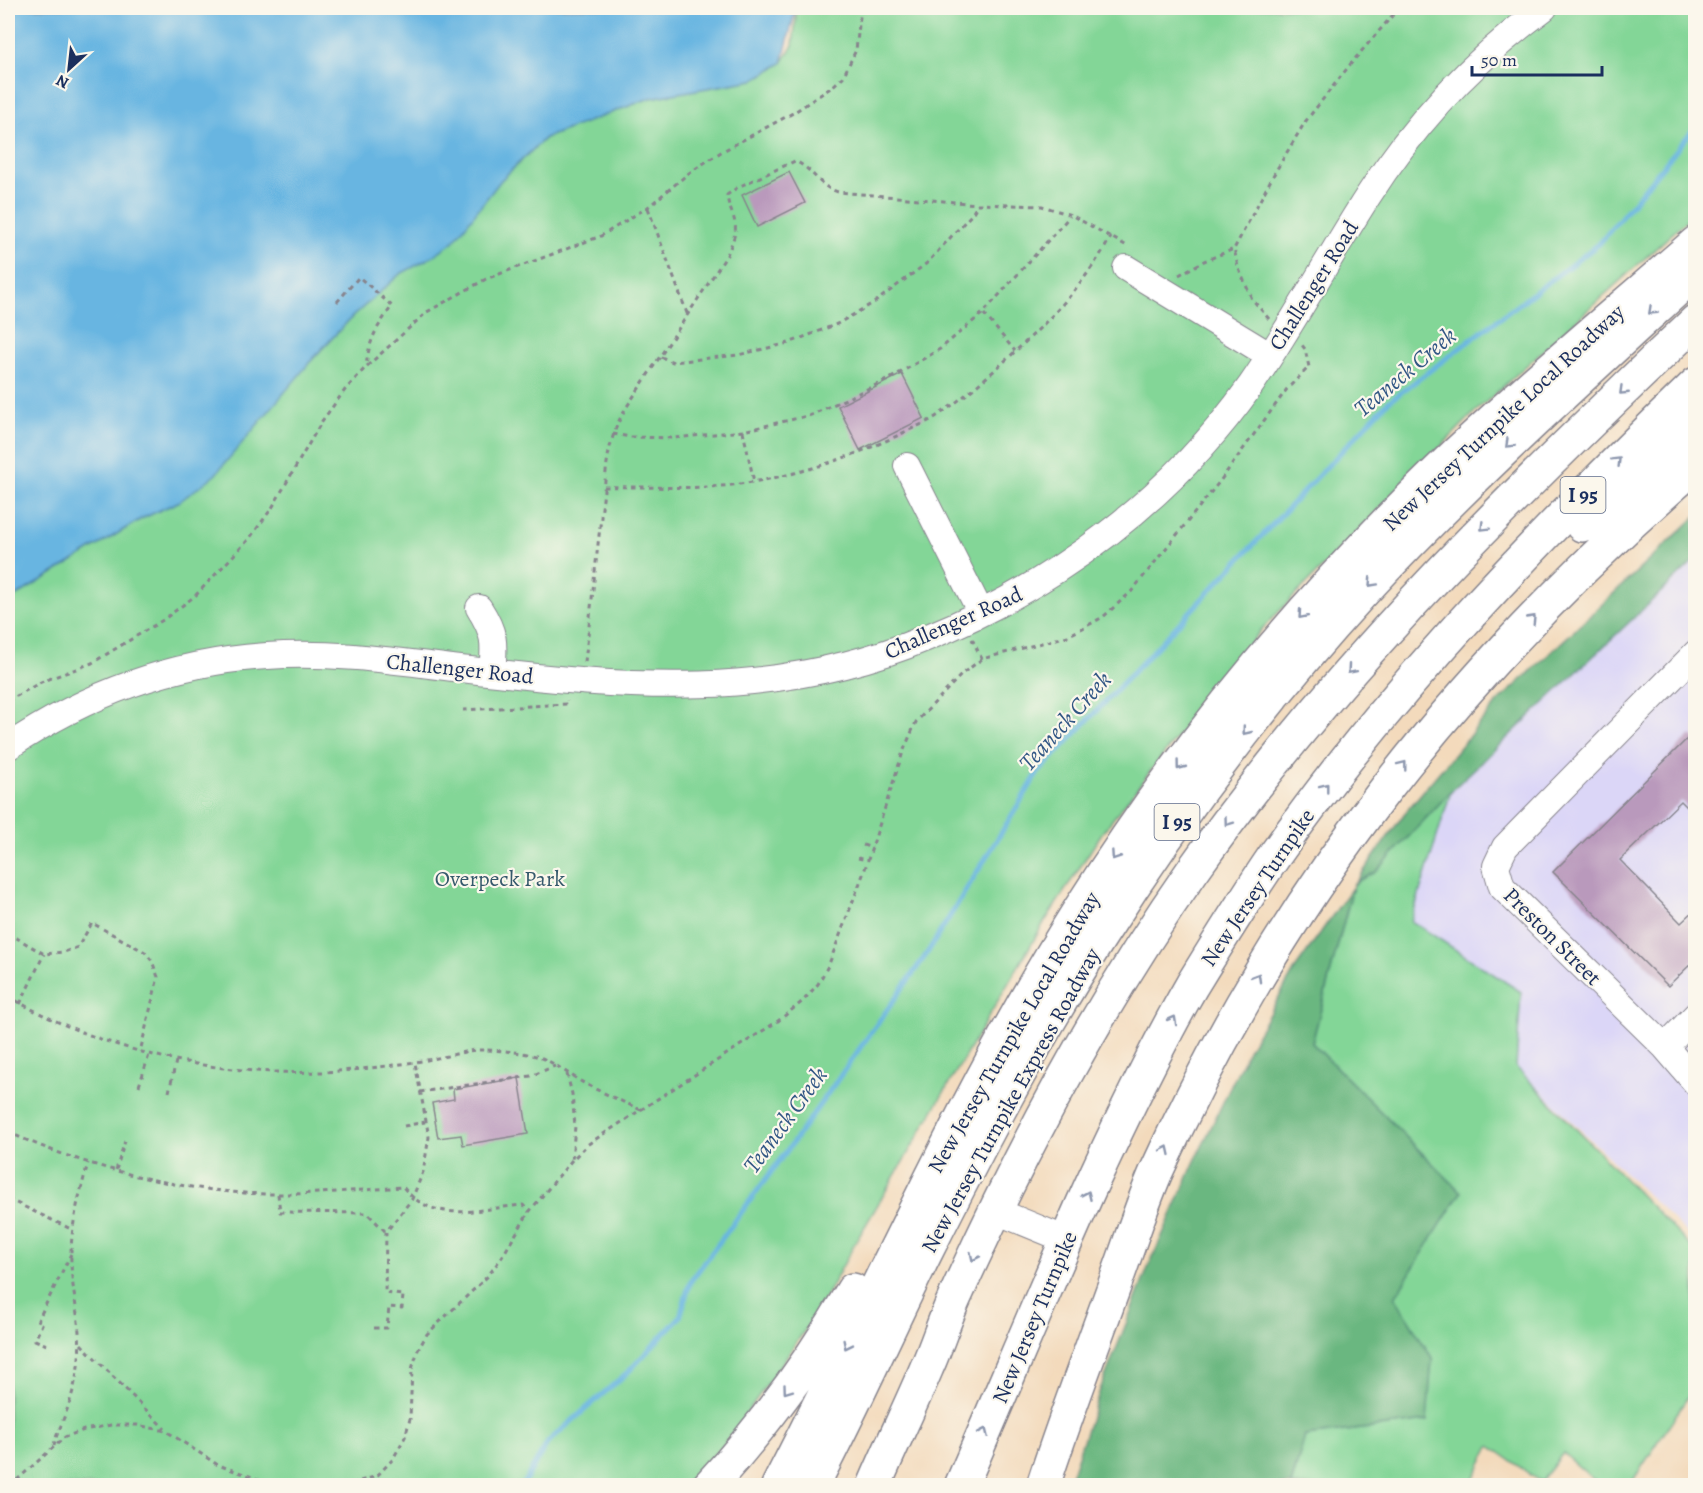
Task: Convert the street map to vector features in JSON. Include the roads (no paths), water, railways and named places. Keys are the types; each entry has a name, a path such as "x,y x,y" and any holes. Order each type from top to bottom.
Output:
{"highway":[{"name":"New Jersey Turnpike Local Roadway","path":"778,1485 935,1167 1020,1009 1081,907 1148,808 1271,650 1351,560 1434,475 1537,380 1695,243"},
{"name":"New Jersey Turnpike Express Roadway","path":"812,1485 932,1241 1020,1073 1101,935 1191,803 1285,682 1389,565 1514,440 1695,272"},
{"path":"874,1485 928,1365 952,1303 1045,1113 1126,972 1192,871 1263,775 1341,681 1442,570 1533,477 1695,321"},
{"name":"New Jersey Turnpike","path":"961,1485 1117,1130 1171,1023 1254,885 1344,762 1475,610 1569,509 1695,384"},
{"path":"1475,610 1554,551 1695,425"},
{"path":"1020,1485 1110,1258 1142,1203 1194,1093 1247,994 1298,911 1366,814 1428,735 1511,640 1600,552 1695,465"},
{"path":"709,1485 741,1450 795,1379 843,1306 884,1234 935,1167"},
{"path":"1043,1485 1142,1203"},
{"path":"857,1485 915,1358 952,1303"}],"street":[{"name":"Challenger Road","path":"8,747 40,725 123,686 177,670 227,660 270,655 333,656 620,684 674,686 725,684 789,677 873,657 922,640 981,614 1021,593 1084,552 1126,520 1182,468 1251,385 1269,355 1277,328 1420,124 1459,80 1490,51 1544,8"},
{"path":"1127,257 1269,355"},
{"path":"907,466 981,614"},
{"path":"479,609 491,627 494,654 492,672"},
{"name":"Preston Street","path":"1695,653 1505,847 1496,866 1502,887 1665,1047 1695,1083"},
{"path":"1665,1047 1695,1016"},
{"path":"996,1211 1067,1240"}],"water":[{"path":"8,8 796,8 782,63 753,80 650,98 545,138 501,180 453,242 400,274 352,317 316,355 215,475 180,501 141,519 8,601"}],"waterway":[{"name":"Teaneck Creek","path":"522,1486 548,1442 629,1371 680,1317 690,1282 794,1141 926,955 1038,773 1388,402 1599,244 1696,126"}],"park label":[{"name":"Overpeck Park","path":"500,878"}]}
